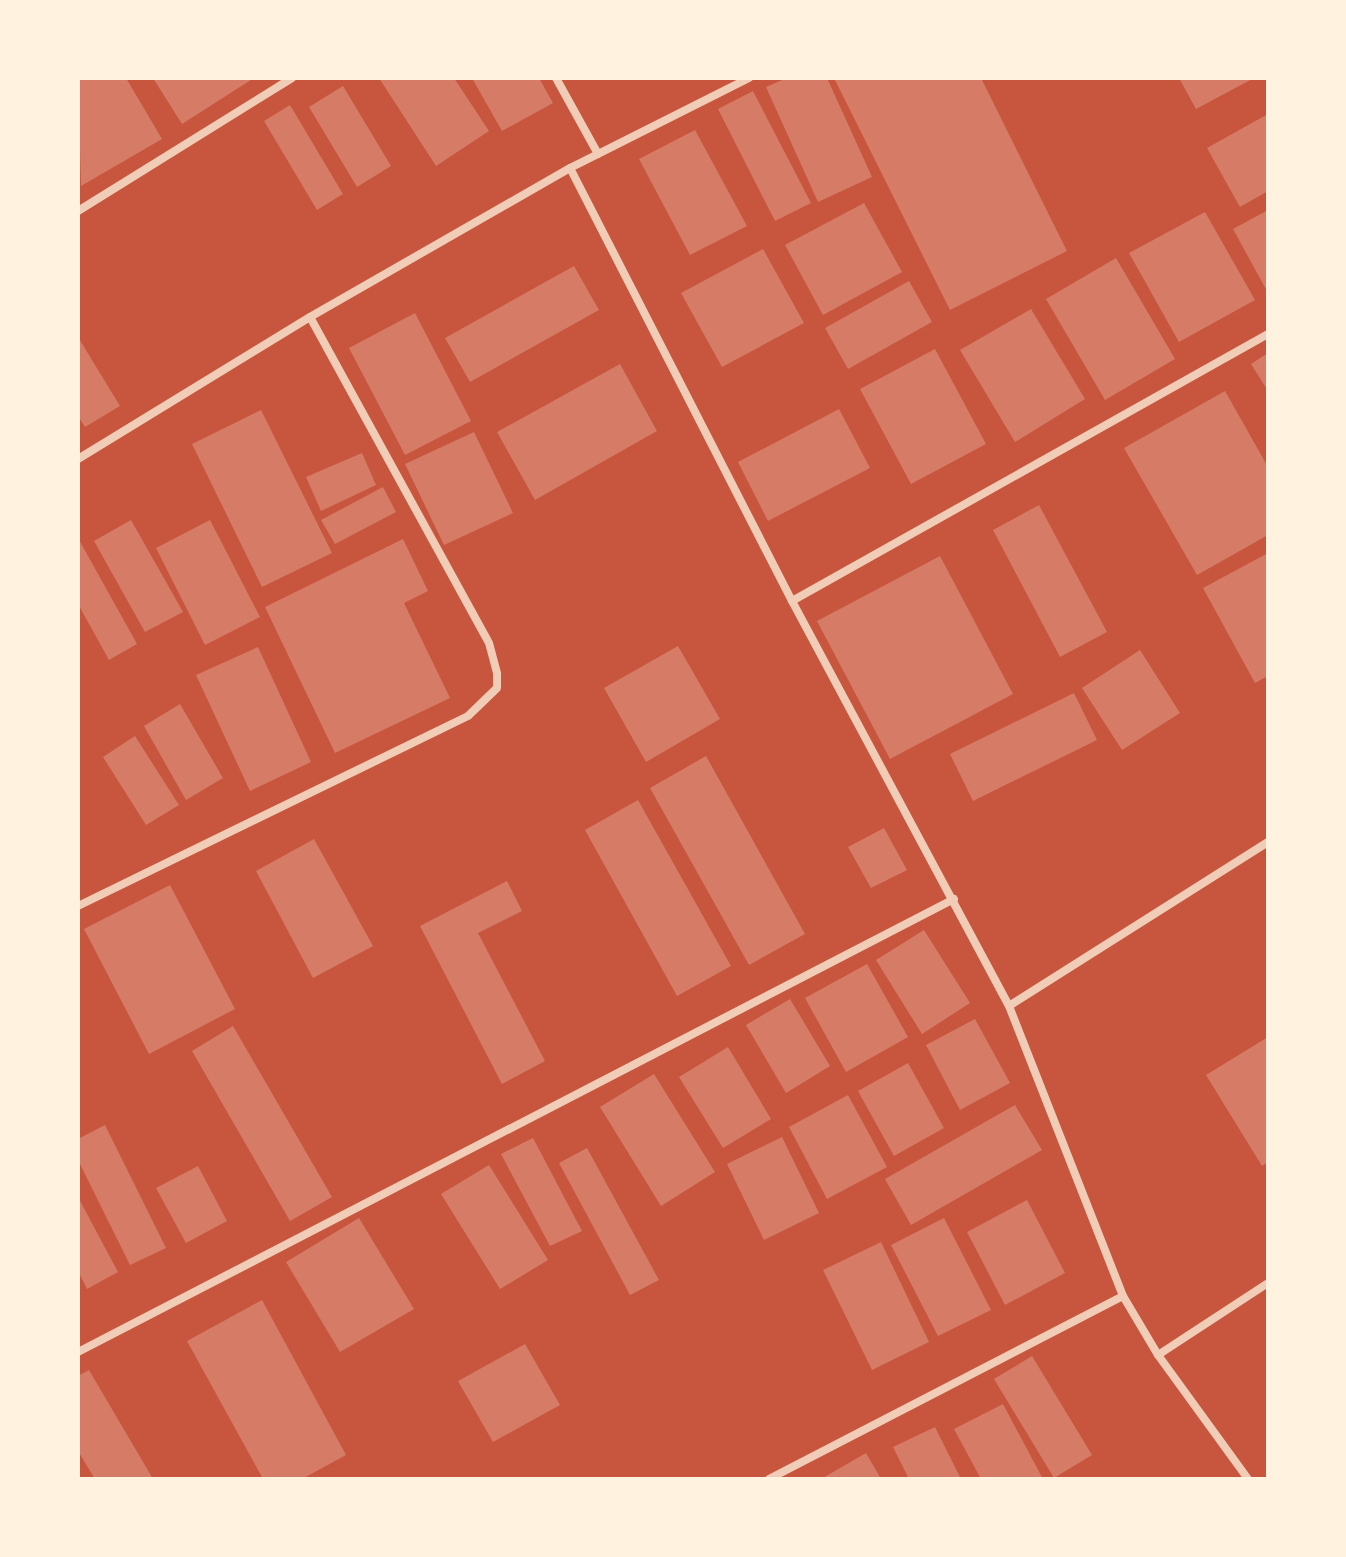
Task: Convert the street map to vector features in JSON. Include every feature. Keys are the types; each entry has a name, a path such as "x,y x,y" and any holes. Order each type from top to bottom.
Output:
{"street":[{"path":"78,211 292,78"},
{"path":"556,78 598,154"},
{"path":"78,459 310,317 570,168 749,78"},
{"path":"570,168 792,601 1009,1006 1123,1296 1158,1355 1248,1479"},
{"path":"78,906 468,716 497,688 497,673 489,643 310,317"},
{"path":"792,601 1268,334"},
{"path":"1009,1006 1268,842"},
{"path":"78,1352 954,899"},
{"path":"1158,1355 1268,1283"},
{"path":"769,1479 1123,1296"}],"building":[{"path":"78,78 126,78 162,139 81,186"},
{"path":"153,78 254,78 182,124"},
{"path":"379,78 454,78 489,131 436,166"},
{"path":"472,78 539,78 553,103 502,131"},
{"path":"787,78 827,78 872,177 818,202 766,87"},
{"path":"834,78 981,78 1067,251 950,310"},
{"path":"1179,78 1254,78 1196,109"},
{"path":"343,86 391,166 357,187 309,107"},
{"path":"753,91 811,203 775,221 718,109"},
{"path":"290,105 343,194 317,210 264,121"},
{"path":"1268,114 1268,191 1240,207 1207,148"},
{"path":"695,130 747,226 690,255 639,159"},
{"path":"864,203 902,272 823,315 785,245"},
{"path":"1268,210 1268,293 1233,229"},
{"path":"1205,212 1255,300 1179,342 1129,253"},
{"path":"763,249 804,323 722,367 681,293"},
{"path":"1116,258 1175,359 1105,400 1046,299"},
{"path":"574,266 599,310 470,382 445,338"},
{"path":"909,281 932,322 848,369 825,328"},
{"path":"1031,309 1085,399 1015,442 960,350"},
{"path":"415,313 471,421 405,455 349,348"},
{"path":"78,337 120,406 85,427 78,416"},
{"path":"935,349 986,444 911,484 860,389"},
{"path":"1268,353 1268,391 1251,364"},
{"path":"620,364 657,431 535,500 497,432"},
{"path":"1225,391 1268,467 1268,535 1197,575 1124,448"},
{"path":"839,409 870,468 768,521 738,462"},
{"path":"261,410 332,553 262,587 192,444"},
{"path":"474,432 513,513 444,545 405,464"},
{"path":"362,453 376,485 321,511 306,477"},
{"path":"383,487 396,512 335,544 321,520"},
{"path":"1039,505 1107,632 1060,657 993,530"},
{"path":"131,520 183,612 145,632 94,541"},
{"path":"210,520 260,617 205,645 156,548"},
{"path":"78,538 137,644 109,660 78,604"},
{"path":"403,539 428,591 404,603 450,698 335,753 265,607"},
{"path":"1268,553 1268,676 1255,683 1203,588"},
{"path":"940,556 1013,694 890,759 817,621"},
{"path":"678,646 720,719 646,762 604,688"},
{"path":"258,647 311,762 250,791 196,675"},
{"path":"1140,650 1180,713 1122,750 1082,688"},
{"path":"1074,693 1097,740 973,801 950,754"},
{"path":"180,704 223,778 186,800 144,726"},
{"path":"135,736 179,805 146,825 103,757"},
{"path":"706,756 805,934 749,965 650,788"},
{"path":"638,800 731,966 677,996 585,830"},
{"path":"884,828 907,870 871,888 848,847"},
{"path":"314,839 373,946 313,978 256,871"},
{"path":"507,881 522,911 478,933 545,1061 502,1084 420,926"},
{"path":"170,885 235,1009 149,1054 84,929"},
{"path":"924,930 970,1003 922,1034 876,960"},
{"path":"867,964 908,1037 846,1072 805,998"},
{"path":"790,999 830,1066 786,1093 746,1025"},
{"path":"975,1019 1010,1083 960,1110 926,1045"},
{"path":"233,1026 332,1197 290,1221 192,1051"},
{"path":"1268,1037 1268,1162 1262,1166 1206,1075"},
{"path":"728,1047 771,1119 723,1148 679,1077"},
{"path":"908,1063 944,1128 894,1156 858,1091"},
{"path":"654,1074 715,1172 661,1206 600,1107"},
{"path":"848,1095 887,1167 827,1199 789,1127"},
{"path":"1015,1105 1042,1150 911,1225 885,1179"},
{"path":"105,1125 166,1248 130,1265 78,1160 78,1139"},
{"path":"782,1137 819,1213 764,1240 727,1164"},
{"path":"533,1138 582,1231 550,1246 501,1154"},
{"path":"587,1148 659,1280 630,1295 559,1163"},
{"path":"489,1165 548,1260 500,1289 441,1194"},
{"path":"198,1166 227,1221 186,1243 156,1188"},
{"path":"78,1197 118,1272 87,1289 78,1271"},
{"path":"1027,1200 1065,1273 1005,1305 967,1232"},
{"path":"359,1218 414,1309 340,1352 286,1262"},
{"path":"944,1218 991,1310 938,1336 891,1245"},
{"path":"881,1242 929,1342 872,1370 823,1270"},
{"path":"262,1300 346,1455 302,1479 263,1479 187,1341"},
{"path":"525,1344 560,1405 493,1442 458,1381"},
{"path":"1032,1356 1092,1455 1054,1478 994,1379"},
{"path":"89,1370 153,1479 95,1479 78,1451 78,1376"},
{"path":"1003,1404 1043,1479 981,1479 954,1429"},
{"path":"935,1427 961,1479 909,1479 893,1447"},
{"path":"866,1453 881,1479 821,1479"}]}
